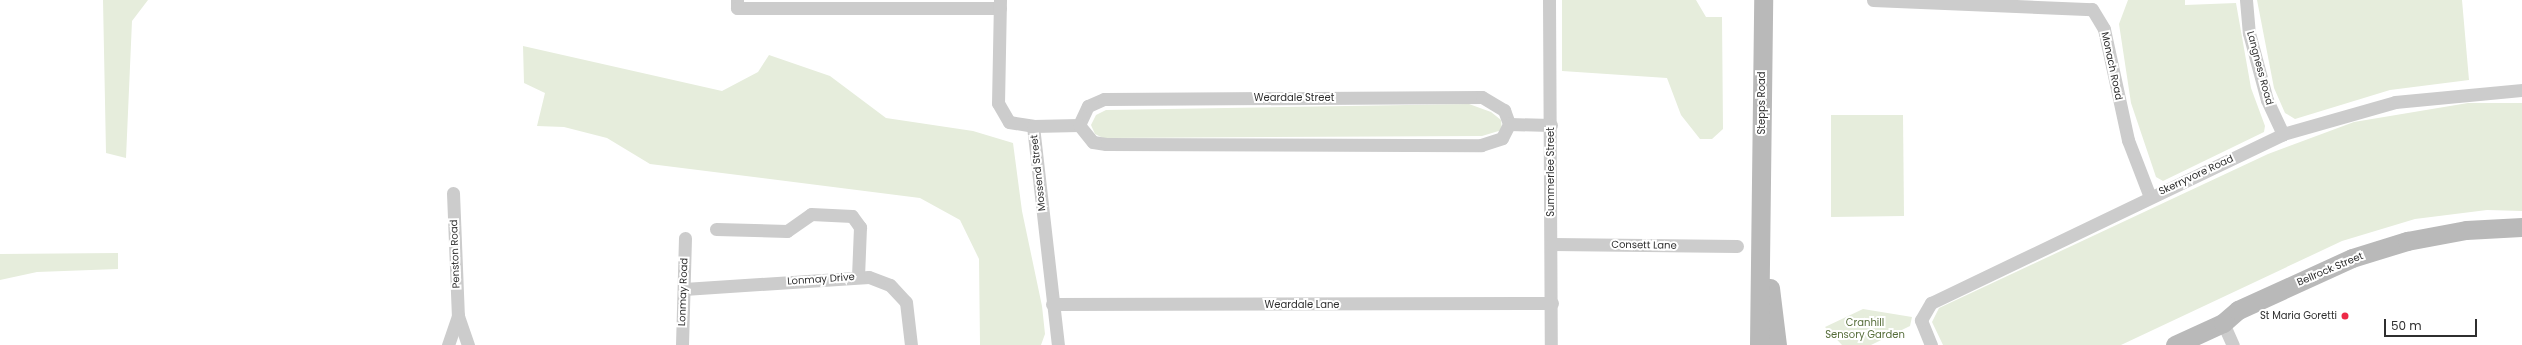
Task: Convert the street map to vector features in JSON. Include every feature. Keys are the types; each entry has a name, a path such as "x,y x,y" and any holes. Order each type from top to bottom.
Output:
{"main road":[{"name":"Stepps Road","path":"1759,345 1763,0"},
{"name":"Stepps Road","path":"1761,207 1777,345"},
{"name":"Bellrock Street","path":"2175,345 2223,323 2238,310 2352,258 2407,241 2466,230 2522,227"}],"street":[{"name":"Summerlee Street","path":"1549,0 1552,244 1551,345"},
{"name":"Monach Road","path":"1874,0 1973,2 2092,9 2104,29 2128,140 2150,197"},
{"name":"Langness Road","path":"2246,0 2250,33 2267,100 2283,134"},
{"path":"737,4 1000,4"},
{"name":"Mossend Street","path":"1000,4 998,103 1009,122 1034,126 1052,304 1058,345"},
{"name":"Skerryvore Road","path":"1931,345 1921,320 1931,303 2283,134 2395,102 2522,90"},
{"name":"Weardale Street","path":"1079,125 1088,106 1104,99 1475,97 1497,104 1504,110 1509,124"},
{"path":"1034,126 1079,125 1093,142 1106,144 1481,145 1502,138 1509,124 1551,125"},
{"name":"Penston Road","path":"453,193 458,316"},
{"path":"716,229 787,231 811,214 852,216 860,227 858,276"},
{"name":"Lonmay Road","path":"682,345 685,238"},
{"name":"Consett Lane","path":"1552,244 1737,246"},
{"name":"Lonmay Drive","path":"684,289 858,276 890,285 902,297 911,317 911,345"},
{"name":"Weardale Lane","path":"1052,304 1552,303"},
{"path":"448,345 458,316"},
{"path":"458,316 468,345"},
{"path":"2223,323 2233,345"}],"green space":[{"path":"103,0 148,0 132,21 126,158 106,153"},
{"path":"1562,0 1696,0 1706,17 1722,17 1723,129 1712,139 1700,139 1681,115 1667,78 1562,71"},
{"path":"2128,0 2185,0 2185,5 2236,3 2251,88 2265,126 2264,132 2163,181 2156,177 2131,103 2119,24"},
{"path":"2257,0 2462,0 2469,80 2390,90 2295,119 2285,113 2274,88"},
{"path":"523,46 722,91 758,72 769,55 830,76 886,118 973,131 1013,143 1022,211 1042,306 1045,334 1041,345 980,345 979,259 960,220 920,198 650,164 607,138 564,127 537,126 545,93 524,83"},
{"path":"2468,103 2522,103 2522,211 2487,210 2415,219 2342,241 2121,345 1943,345 1932,322 1939,308 2268,154 2354,122"},
{"path":"1469,104 1491,112 1501,120 1502,130 1482,136 1103,138 1095,134 1091,125 1096,115 1106,110"},
{"path":"1831,115 1903,115 1904,216 1831,217"},
{"path":"118,253 118,269 37,272 0,280 0,254"},
{"name":"Cranhill Sensory Garden","path":"1863,309 1912,317 1910,326 1871,345 1842,345 1825,327"}],"place":[{"name":"St Maria Goretti","path":"2345,316"}]}
